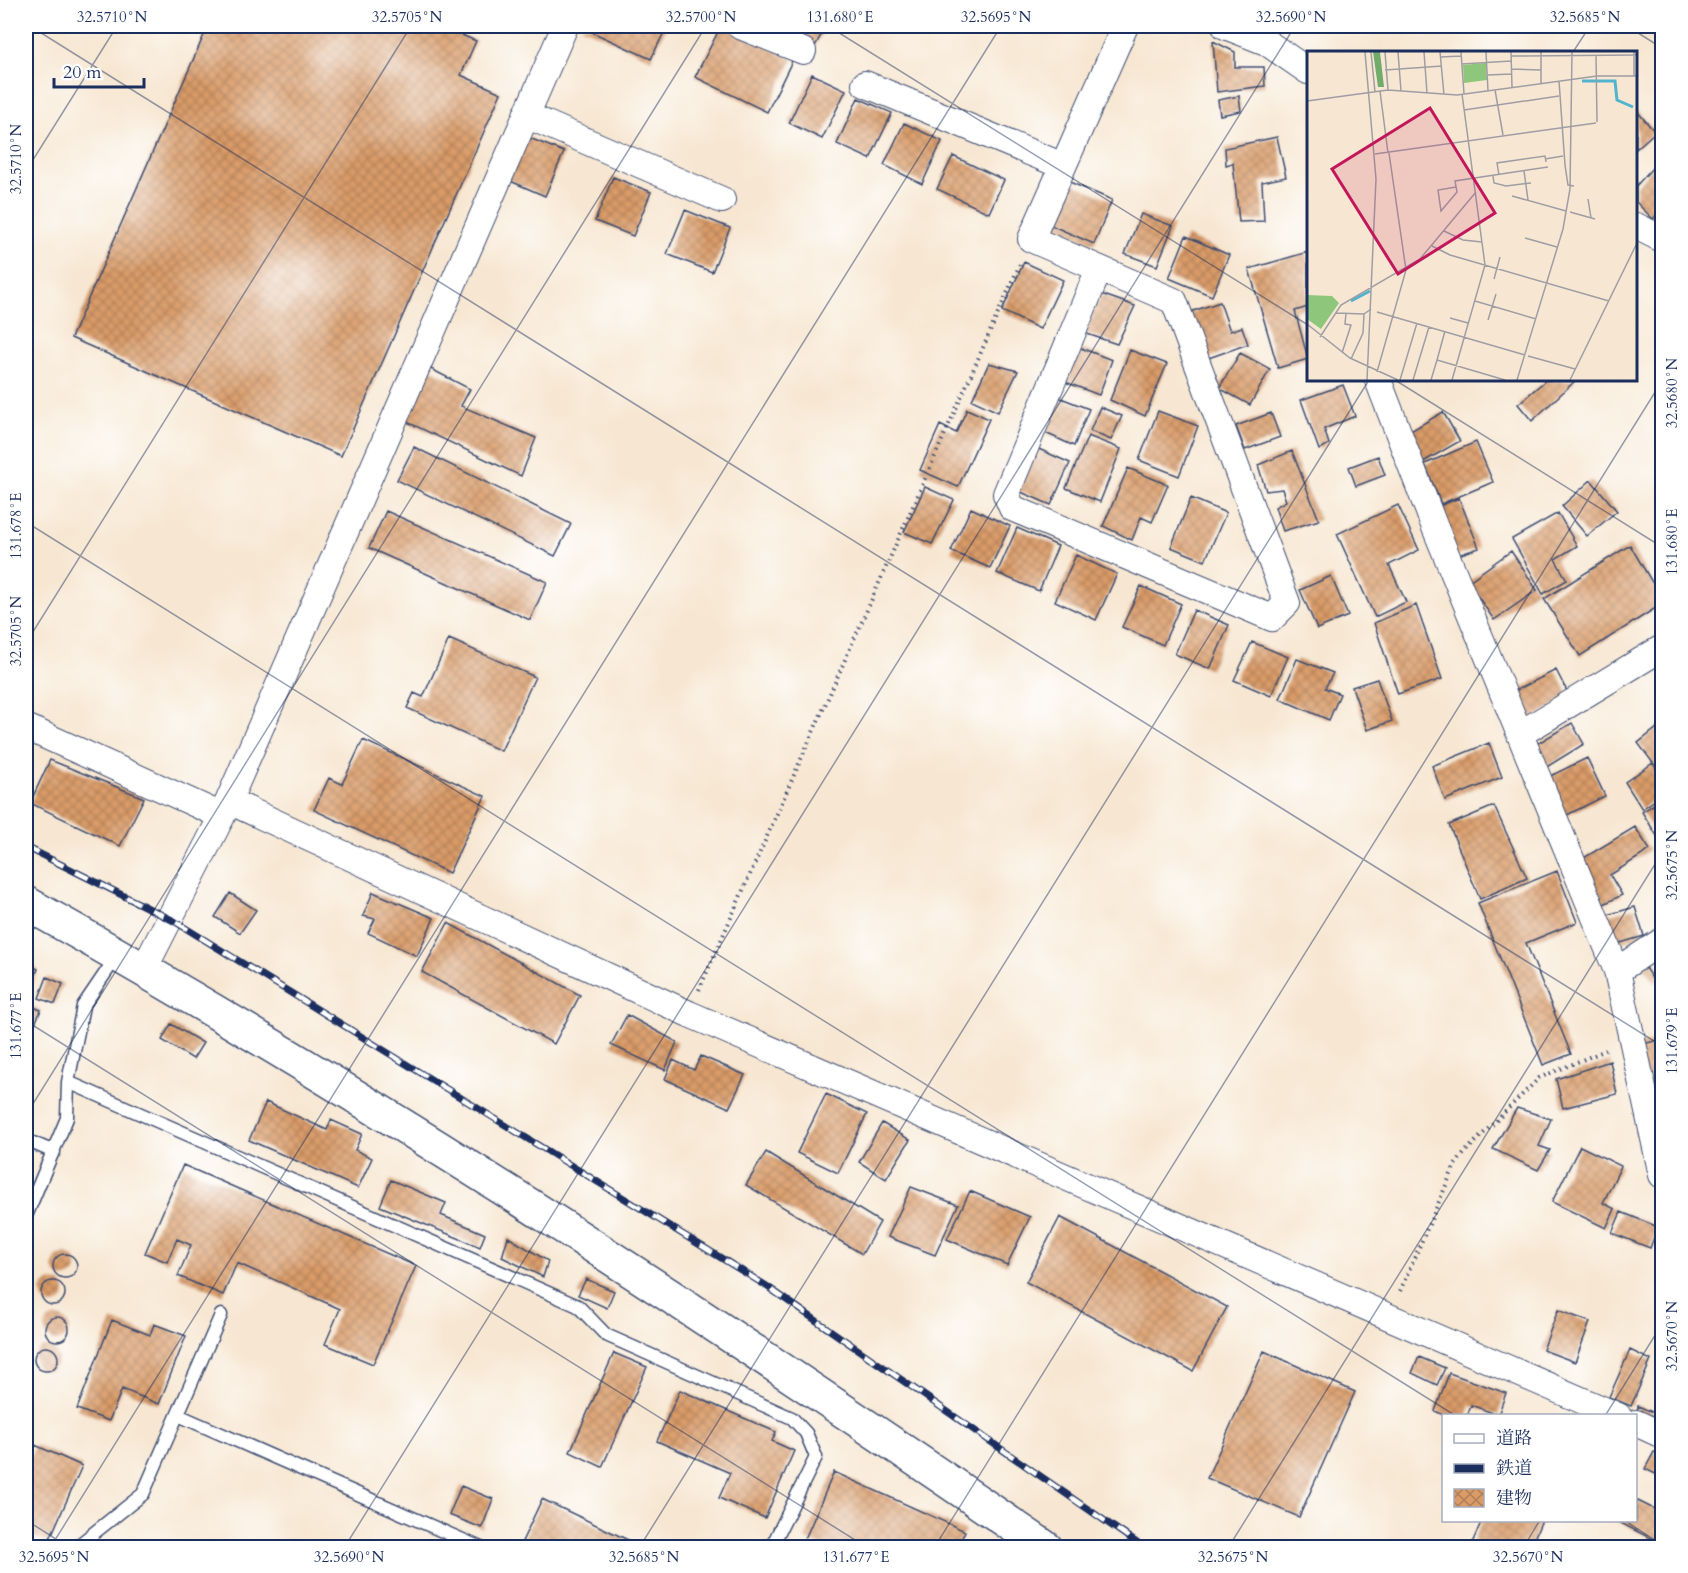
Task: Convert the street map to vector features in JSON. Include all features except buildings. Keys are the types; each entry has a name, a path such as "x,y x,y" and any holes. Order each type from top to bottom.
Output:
{"street":[{"path":"131,962 225,808 565,26"},
{"path":"740,26 803,51"},
{"path":"1099,268 1006,494 1012,508 1272,618 1287,603 1174,301 1099,268 1031,239 1125,26"},
{"path":"1225,26 1266,42 1307,71"},
{"path":"865,84 1063,166"},
{"path":"526,115 722,200"},
{"path":"1637,227 1662,239"},
{"path":"1378,381 1617,971 1662,1175"},
{"path":"1520,734 1662,648"},
{"path":"26,727 225,808 688,1014 1613,1414"},
{"path":"26,903 131,962 429,1143 797,1377 1046,1548"},
{"path":"1617,971 1662,940"},
{"path":"1637,1424 1662,1435"}],"lane":[{"path":"26,1216 67,1118 68,1082 83,1006 131,962"},
{"path":"68,1082 578,1306 606,1335 792,1418 806,1433 816,1457 773,1547"},
{"path":"26,1140 54,1152"},
{"path":"75,1548 143,1494 221,1315"},
{"path":"178,1415 481,1548"}],"path":[{"path":"688,1014 1031,239"},
{"path":"1388,1317 1455,1165 1466,1151 1539,1078 1632,1040"}],"railway":[{"path":"26,847 174,921 765,1285 1144,1548"}]}
